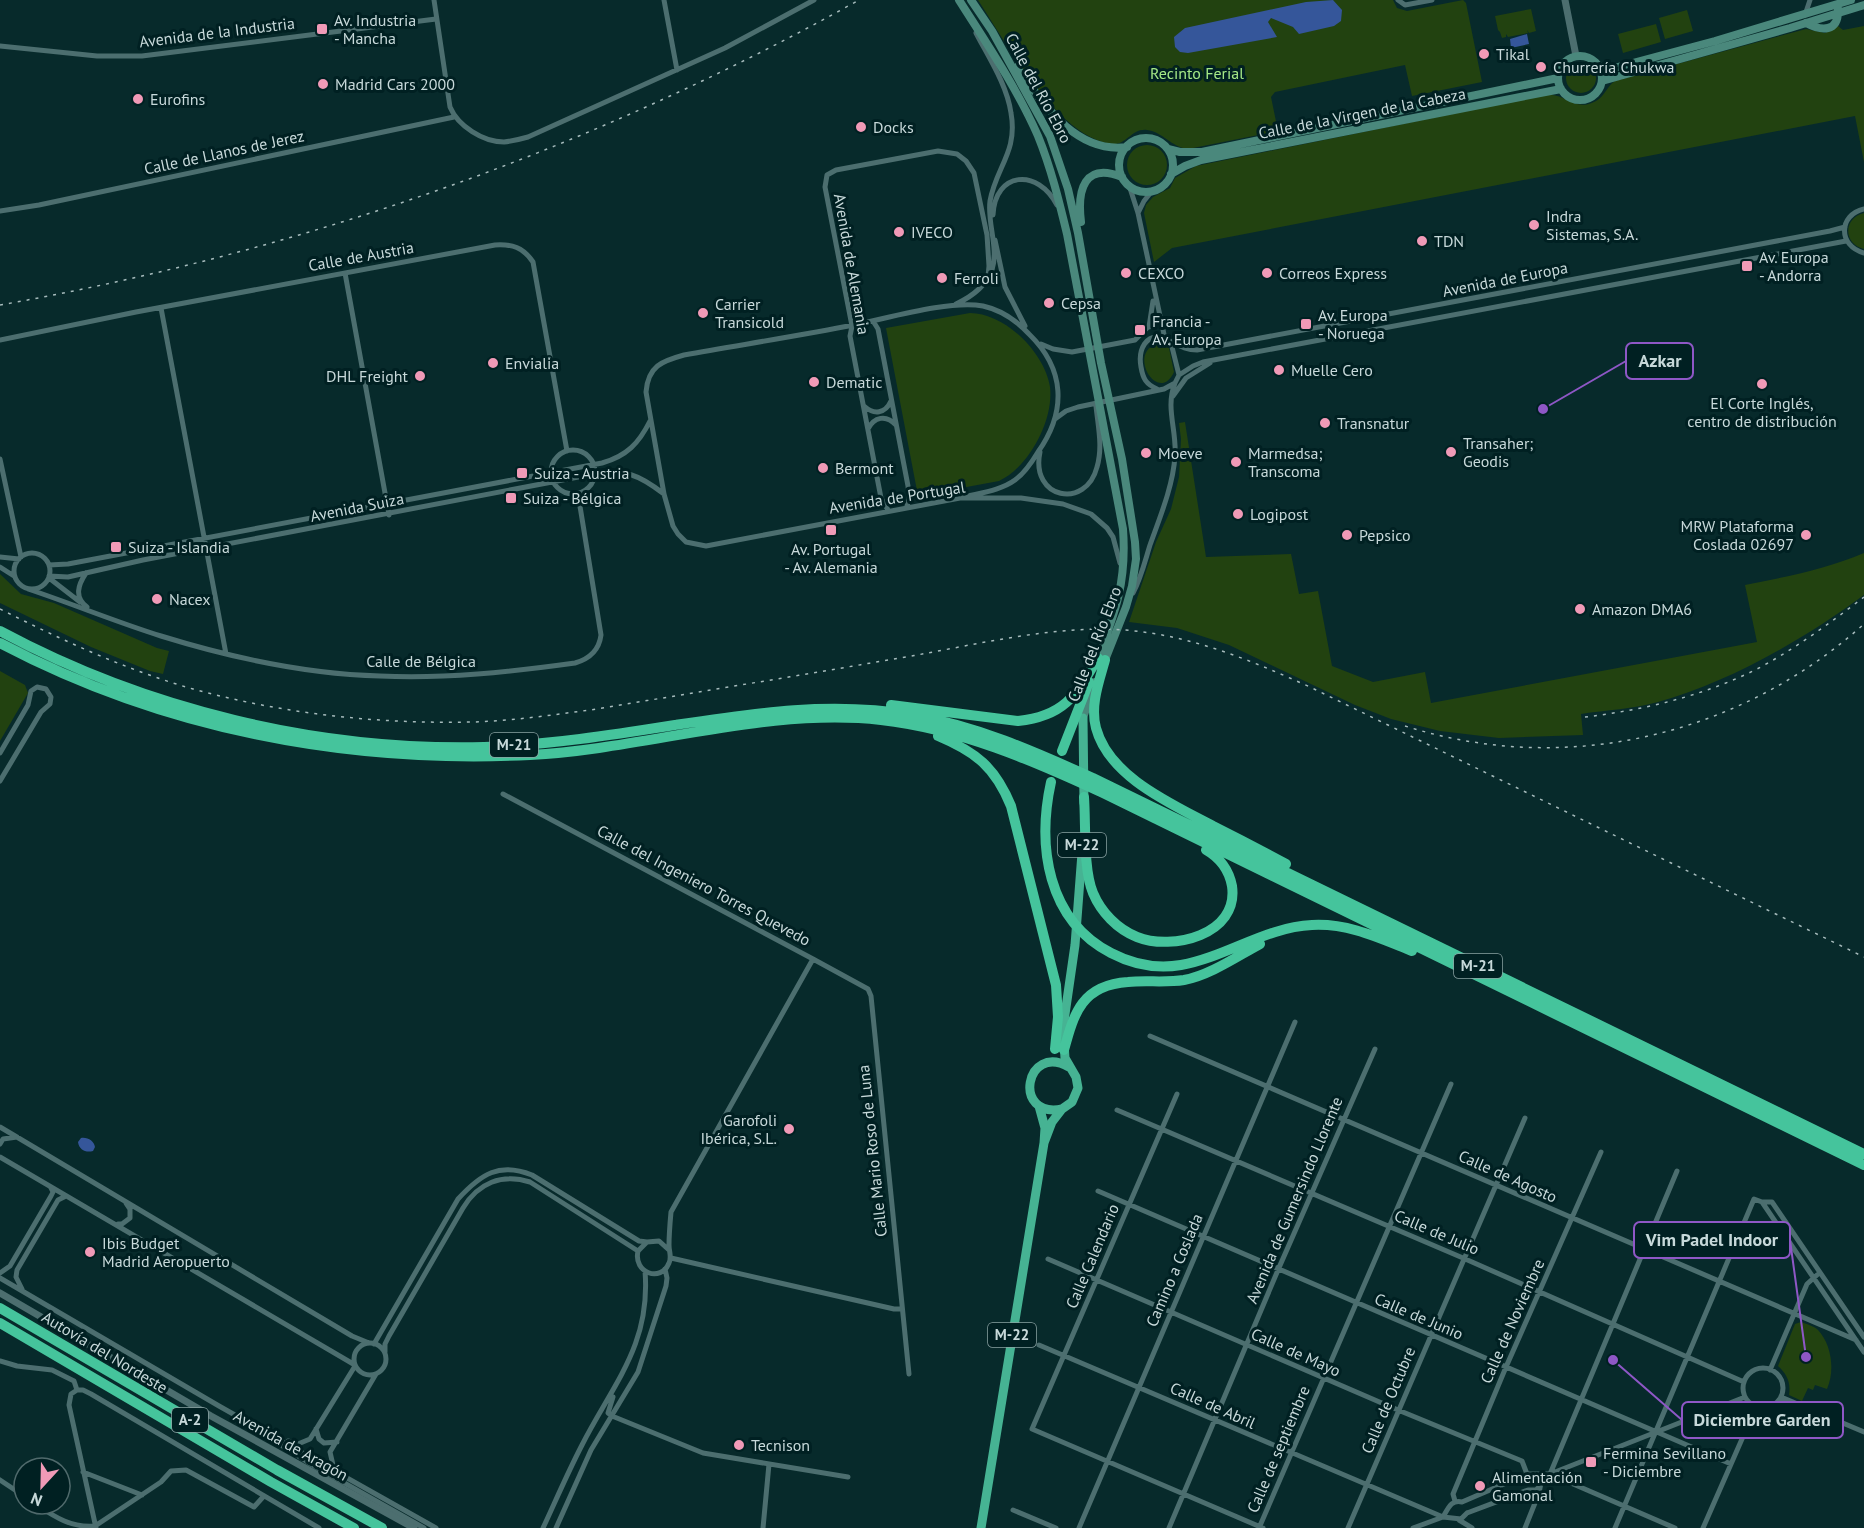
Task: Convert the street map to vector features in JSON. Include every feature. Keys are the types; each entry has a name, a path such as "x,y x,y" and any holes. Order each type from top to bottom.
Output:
{"highway":[{"name":"M-21","path":"0,630 21,643 88,673 159,699 263,726 333,738 429,746 484,747 620,734 752,713 857,709 910,714 990,734 1102,795 1864,1165"},
{"name":"M-21","path":"0,643 72,677 142,704 188,718 320,747 368,752 450,757 569,751 743,725 825,719 880,720 909,724 979,741 1093,778 1864,1154"},
{"path":"0,651 119,700 155,712 188,718"},
{"path":"789,710 825,704 881,705 1018,721 1033,719 1061,708 1071,699 1102,659"},
{"path":"1102,659 1095,694 1095,725 1106,748 1128,774 1164,800 1399,927"},
{"path":"1062,751 1089,682"},
{"name":"M-22","path":"1044,1143 1052,1122 1062,1109 1072,1102 1078,1088 1076,1077 1060,1049 1075,945 1079,893 1084,797 1083,718"},
{"path":"825,719 937,736 969,751 993,771 1003,786 1011,806 1049,952 1056,985 1060,1049"},
{"path":"1051,782 1046,811 1045,849 1059,902 1081,932 1095,944 1120,958 1163,966 1178,965 1208,958 1270,934 1311,925 1334,925 1374,936 1520,997"},
{"path":"1084,797 1088,875 1098,904 1115,924 1136,937 1163,943 1188,940 1214,928 1226,915 1232,890 1226,870 1219,859 1194,843 1102,795"},
{"path":"1060,1049 1079,1006 1102,988 1127,982 1177,981 1196,976 1297,928"},
{"name":"M-22","path":"981,1528 1044,1143 1045,1128 1039,1106 1031,1096 1029,1083 1035,1070 1060,1049"},
{"path":"1046,1063 1062,1063 1069,1067"},
{"path":"1039,1106 1047,1110 1062,1109"},
{"name":"Autovía del Nordeste","path":"0,1308 277,1470 382,1528"},
{"name":"Autovía del Nordeste","path":"0,1323 354,1528"}],"main road":[{"name":"Calle del Río Ebro","path":"959,0 1004,73 1038,136 1057,189 1123,529 1123,577 1118,603 1083,718"},
{"name":"Calle del Río Ebro","path":"971,0 992,31 1050,136 1060,162 1078,233 1101,363 1122,459 1135,542 1136,559 1126,608 1089,682 1083,718"},
{"path":"1602,81 1805,19 1851,0"},
{"path":"1836,6 1864,4"},
{"path":"1599,66 1602,81 1598,91 1587,99 1576,100 1561,89 1558,78 1561,68 1564,62 1576,56 1590,58 1599,66 1614,68 1805,19"},
{"path":"992,31 1045,106 1059,121 1092,142 1114,148 1127,147"},
{"name":"Calle de la Virgen de la Cabeza","path":"1168,149 1180,152 1202,152 1558,78"},
{"name":"Calle de la Virgen de la Cabeza","path":"1172,174 1201,160 1561,89"},
{"path":"1088,288 1079,196 1085,182 1099,174 1113,174 1122,177 1136,189 1152,191 1160,188 1172,174 1173,165 1168,149 1161,142 1152,139 1143,138 1134,141 1127,147 1120,161 1122,177"}],"street":[{"path":"434,0 450,107 454,117 475,133 503,142 528,137 677,70 725,48 814,0"},
{"path":"664,0 677,70"},
{"path":"1398,0 1405,5 1432,0"},
{"path":"1565,0 1576,56"},
{"path":"1805,19 1810,0"},
{"path":"955,305 978,291 988,277 993,261 990,200 1010,152 1013,137 1013,124 1006,94 966,11"},
{"name":"Avenida de la Industria","path":"0,46 97,56 142,56 436,19"},
{"name":"Calle de Llanos de Jerez","path":"0,211 51,203 454,117"},
{"name":"Avenida de Alemania","path":"888,510 881,498 850,336 852,326 825,187 827,175 836,170 938,151 957,154 966,160 974,173 987,235 988,277"},
{"path":"1029,333 1010,299 1000,266 993,223 993,208 997,196 1012,181 1021,179 1038,183 1051,194 1057,204 1066,234"},
{"path":"1129,185 1138,213 1165,339"},
{"path":"1138,213 1143,201 1152,191"},
{"path":"1864,209 1854,213 1845,226 1846,242 1857,251 1864,253"},
{"name":"Avenida de Europa","path":"1171,343 1182,348 1197,350 1820,234 1845,226"},
{"name":"Avenida de Europa","path":"1179,375 1193,366 1223,358 1846,242"},
{"name":"Calle de Austria","path":"0,340 507,244 517,246 524,251 532,262 567,451"},
{"path":"345,273 389,514"},
{"path":"1154,293 1146,341 1140,355 1143,377 1146,383 1157,389"},
{"path":"664,494 646,387 657,364 684,355 852,326 955,305 975,305 991,308 1010,318 1039,344 1056,376 1058,400 1055,419 1041,448 1029,466 1015,480 992,490 960,498"},
{"path":"161,308 226,654"},
{"name":"Avenida de Alemania","path":"873,321 878,329 897,427 909,493 907,506"},
{"path":"1128,342 1141,336 1149,326"},
{"path":"1039,344 1072,352 1128,342 1165,339 1171,343 1174,350 1179,375 1170,403 1175,455 1173,471 1136,587 1126,608"},
{"path":"1170,403 1178,387 1186,378 1198,369 1223,358"},
{"path":"1041,448 1038,463 1040,476 1056,493 1071,495 1078,492 1093,478 1098,466 1101,444 1091,364"},
{"path":"1055,419 1066,411 1078,407 1142,394 1170,387 1175,383"},
{"path":"864,406 872,412 879,412 888,406 891,399"},
{"path":"868,429 872,422 881,418 888,419 897,427"},
{"name":"Avenida Suiza","path":"49,565 68,564 614,460 629,451 644,434 650,421"},
{"path":"567,451 583,453 593,464 594,474 589,487 578,494 564,492 553,482 551,472 555,458 567,451"},
{"path":"0,459 20,558"},
{"name":"Avenida Suiza","path":"49,577 69,577 206,548 594,474 615,472 634,475 664,494"},
{"name":"Calle de Bélgica","path":"28,589 163,637 226,654 294,668 380,676 477,675 585,660 597,650 601,635 578,494"},
{"name":"Avenida de Portugal","path":"664,494 669,514 678,534 686,542 706,546 907,506 960,498 1038,500 1063,504 1091,514 1107,528 1113,537 1123,577"},
{"path":"0,567 28,589 43,586 49,577 49,565 46,560 30,553 20,558 15,565 14,576"},
{"path":"0,557 20,558"},
{"path":"80,602 78,588 86,573"},
{"name":"Calle de Bélgica","path":"49,577 91,610"},
{"path":"0,753 28,705 31,691 37,687 46,689 51,697 50,704 41,712 0,781"},
{"name":"Calle del Ingeniero Torres Quevedo","path":"503,794 813,959 671,1212 669,1250"},
{"name":"Calle Mario Roso de Luna","path":"813,959 868,989 871,996 909,1374"},
{"name":"Camino a Coslada","path":"1078,1528 1296,1022"},
{"name":"Calle de Agosto","path":"1150,1035 1645,1251 1856,1340"},
{"path":"1193,1054 1197,1046"},
{"name":"Avenida de Gumersindo Llorente","path":"1169,1528 1375,1049"},
{"name":"Calle de septiembre","path":"1260,1528 1451,1084"},
{"name":"Calle Calendario","path":"1107,1461 1032,1429 1177,1094"},
{"name":"Calle de Julio","path":"1117,1110 1463,1258 1744,1382"},
{"name":"Calle de Octubre","path":"1348,1528 1525,1118"},
{"path":"0,1126 352,1336 385,1352"},
{"path":"0,1144 3,1139 19,1138"},
{"name":"Calle de Noviembre","path":"1455,1501 1453,1494 1506,1367 1601,1152"},
{"path":"1,1156 355,1365"},
{"path":"371,1344 459,1198 484,1175 500,1170 513,1170 532,1175 639,1240 665,1244 671,1258 665,1269 657,1273 645,1271"},
{"path":"1467,1513 1528,1490 1532,1491 1550,1474 1677,1171"},
{"path":"349,1479 333,1465 330,1452 376,1374 385,1365 385,1344 468,1199 484,1185 511,1178 530,1182 638,1251"},
{"path":"0,1272 10,1266 20,1250 53,1192 51,1186"},
{"name":"Calle de Junio","path":"1098,1191 1202,1238 1731,1464"},
{"path":"28,1294 19,1286 16,1277 17,1270 58,1200 67,1196"},
{"path":"1615,1528 1754,1200 1772,1202 1864,1337"},
{"path":"116,1224 122,1224 130,1218 130,1209 126,1202"},
{"path":"1762,1202 1864,1352"},
{"name":"Calle del Ingeniero Torres Quevedo","path":"656,1241 669,1227"},
{"path":"543,1528 582,1445 627,1368 643,1318 646,1284 645,1271 639,1264 638,1251 647,1242"},
{"path":"671,1258 902,1309"},
{"name":"Calle de Mayo","path":"1048,1259 1522,1461 1526,1475"},
{"path":"556,1528 591,1450 638,1372 666,1286 665,1269"},
{"path":"1770,1370 1807,1284 1820,1273"},
{"path":"0,1278 219,1406 436,1528"},
{"name":"Avenida de Aragón","path":"0,1293 211,1416 414,1528"},
{"path":"371,1344 364,1344 356,1350 355,1365 366,1375 376,1374"},
{"name":"Calle de Abril","path":"1039,1345 1065,1354 1214,1421 1443,1517"},
{"path":"0,1361 17,1366 52,1370 74,1381 77,1390"},
{"path":"258,1428 291,1443 298,1444 310,1439 355,1365"},
{"path":"1757,1369 1770,1370 1780,1378 1781,1397 1778,1402 1768,1408 1756,1407 1745,1397 1744,1382 1747,1376 1757,1369"},
{"path":"615,1388 608,1413 612,1416 703,1453 848,1477"},
{"path":"95,1527 69,1406 71,1394 77,1390 91,1394 319,1528"},
{"path":"1443,1517 1455,1501 1462,1502 1526,1475 1550,1474 1745,1397"},
{"path":"1781,1397 1864,1432"},
{"path":"219,1406 309,1463 424,1528"},
{"path":"1703,1528 1756,1407"},
{"path":"316,1429 319,1439 324,1443 337,1442"},
{"path":"1107,1461 1260,1528"},
{"path":"763,1528 770,1464"},
{"path":"55,1516 67,1523 95,1527 161,1482 171,1470 176,1469 186,1470 254,1507 263,1497"},
{"path":"83,1472 142,1495"},
{"path":"1525,1528 1539,1492 1537,1474"},
{"path":"1550,1474 1675,1528"},
{"path":"1526,1475 1523,1484 1528,1490"},
{"path":"1413,1528 1443,1517 1464,1518 1467,1507 1462,1502"},
{"path":"1449,1507 1449,1515 1472,1528"},
{"path":"1013,1510 1056,1528"},
{"path":"1431,1521 1434,1528"}],"green space":[{"name":"Recinto Ferial","path":"978,0 1393,0 1397,8 1407,11 1463,0 1466,3 1482,82 1412,96 1405,65 1275,92 1271,97 1278,131 1188,149 1182,148 1153,131 1141,130 1120,143 1110,144 1090,137 1052,106 1034,85"},
{"path":"1531,9 1536,31 1529,33 1527,30 1528,33 1508,37 1506,34 1506,37 1502,38 1495,16"},
{"path":"1687,10 1693,31 1665,39 1659,18"},
{"path":"1656,24 1661,42 1623,53 1618,34"},
{"path":"1838,26 1843,30 1864,26 1864,162 1855,116 1172,248 1154,262 1144,213 1146,205 1153,197 1170,188 1175,178 1196,166 1546,95 1560,97 1576,104 1588,104 1599,99 1615,81 1806,29 1825,33"},
{"path":"1581,63 1592,67 1596,78 1592,89 1581,93 1570,89 1566,78 1570,67"},
{"path":"1147,145 1161,151 1167,165 1161,179 1147,185 1133,179 1127,165 1133,151"},
{"path":"1864,213 1864,249 1852,242 1848,231 1852,220"},
{"path":"970,313 997,320 1009,327 1032,349 1047,374 1050,387 1048,414 1044,428 1029,454 1010,474 999,481 918,496 886,328"},
{"path":"1156,344 1169,348 1174,372 1168,381 1161,383 1154,381 1145,366 1144,358 1148,350"},
{"path":"1185,422 1206,557 1291,554 1299,594 1318,591 1332,666 1373,682 1425,672 1431,703 1757,642 1745,585 1791,576 1864,553 1864,595 1792,643 1712,683 1685,694 1649,704 1581,714 1583,735 1499,738 1440,731 1391,719 1355,705 1229,645 1177,628 1129,622 1156,542 1171,509 1179,477 1181,439 1179,423"},
{"path":"0,574 21,594 54,603 157,648 169,651 163,674 91,647 0,603"},
{"path":"0,671 25,685 28,693 0,741"},
{"path":"1801,1322 1812,1326 1823,1336 1831,1358 1831,1374 1827,1389 1815,1385 1813,1390 1808,1388 1802,1401 1789,1395 1788,1379 1778,1366 1795,1324"}],"water":[{"path":"1333,0 1342,10 1341,21 1334,26 1299,34 1293,27 1271,18 1268,22 1277,37 1188,53 1180,52 1175,47 1174,37 1185,28 1306,2"},
{"path":"1527,34 1529,44 1511,48 1510,39"},
{"path":"81,1138 92,1141 95,1147 93,1151 81,1149 78,1142"}],"railway":[{"path":"0,305 113,283 225,256 334,224 443,188 549,148 654,103 757,54 859,0"},
{"path":"1585,717 1673,700 1737,679 1799,644 1864,597"},
{"path":"0,609 95,654 143,673 227,698 331,716 437,722 531,718 590,710 1046,633 1099,629 1173,637 1242,658 1310,687 1864,957"},
{"path":"1405,726 1466,741 1527,747 1588,746 1648,736 1706,719 1762,694 1815,663 1864,624"}],"place":[{"name":"Av. Industria - Mancha","path":"322,29"},
{"name":"Tikal","path":"1484,54"},
{"name":"Churrería Chukwa","path":"1541,67"},
{"name":"Madrid Cars 2000","path":"323,84"},
{"name":"Eurofins","path":"138,99"},
{"name":"Docks","path":"861,127"},
{"name":"Indra Sistemas, S.A.","path":"1534,225"},
{"name":"IVECO","path":"899,232"},
{"name":"TDN","path":"1422,241"},
{"name":"Av. Europa - Andorra","path":"1747,266"},
{"name":"CEXCO","path":"1126,273"},
{"name":"Correos Express","path":"1267,273"},
{"name":"Ferroli","path":"942,278"},
{"name":"Cepsa","path":"1049,303"},
{"name":"Carrier Transicold","path":"703,313"},
{"name":"Av. Europa - Noruega","path":"1306,324"},
{"name":"Francia - Av. Europa","path":"1140,330"},
{"name":"Envialia","path":"493,363"},
{"name":"Muelle Cero","path":"1279,370"},
{"name":"DHL Freight","path":"420,376"},
{"name":"Dematic","path":"814,382"},
{"name":"El Corte Inglés, centro de distribución","path":"1762,384"},
{"name":"Azkar","path":"1543,409"},
{"name":"Transnatur","path":"1325,423"},
{"name":"Transaher; Geodis","path":"1451,452"},
{"name":"Moeve","path":"1146,453"},
{"name":"Marmedsa; Transcoma","path":"1236,462"},
{"name":"Bermont","path":"823,468"},
{"name":"Suiza - Austria","path":"522,473"},
{"name":"Suiza - Bélgica","path":"511,498"},
{"name":"Logipost","path":"1238,514"},
{"name":"Av. Portugal - Av. Alemania","path":"831,530"},
{"name":"Pepsico","path":"1347,535"},
{"name":"MRW Plataforma Coslada 02697","path":"1806,535"},
{"name":"Suiza - Islandia","path":"116,547"},
{"name":"Nacex","path":"157,599"},
{"name":"Amazon DMA6","path":"1580,609"},
{"name":"Garofoli Ibérica, S.L.","path":"789,1129"},
{"name":"Ibis Budget Madrid Aeropuerto","path":"90,1252"},
{"name":"Vim Padel Indoor","path":"1806,1357"},
{"name":"Diciembre Garden","path":"1613,1360"},
{"name":"Tecnison","path":"739,1445"},
{"name":"Fermina Sevillano - Diciembre","path":"1591,1462"},
{"name":"Alimentación Gamonal","path":"1480,1486"}]}
